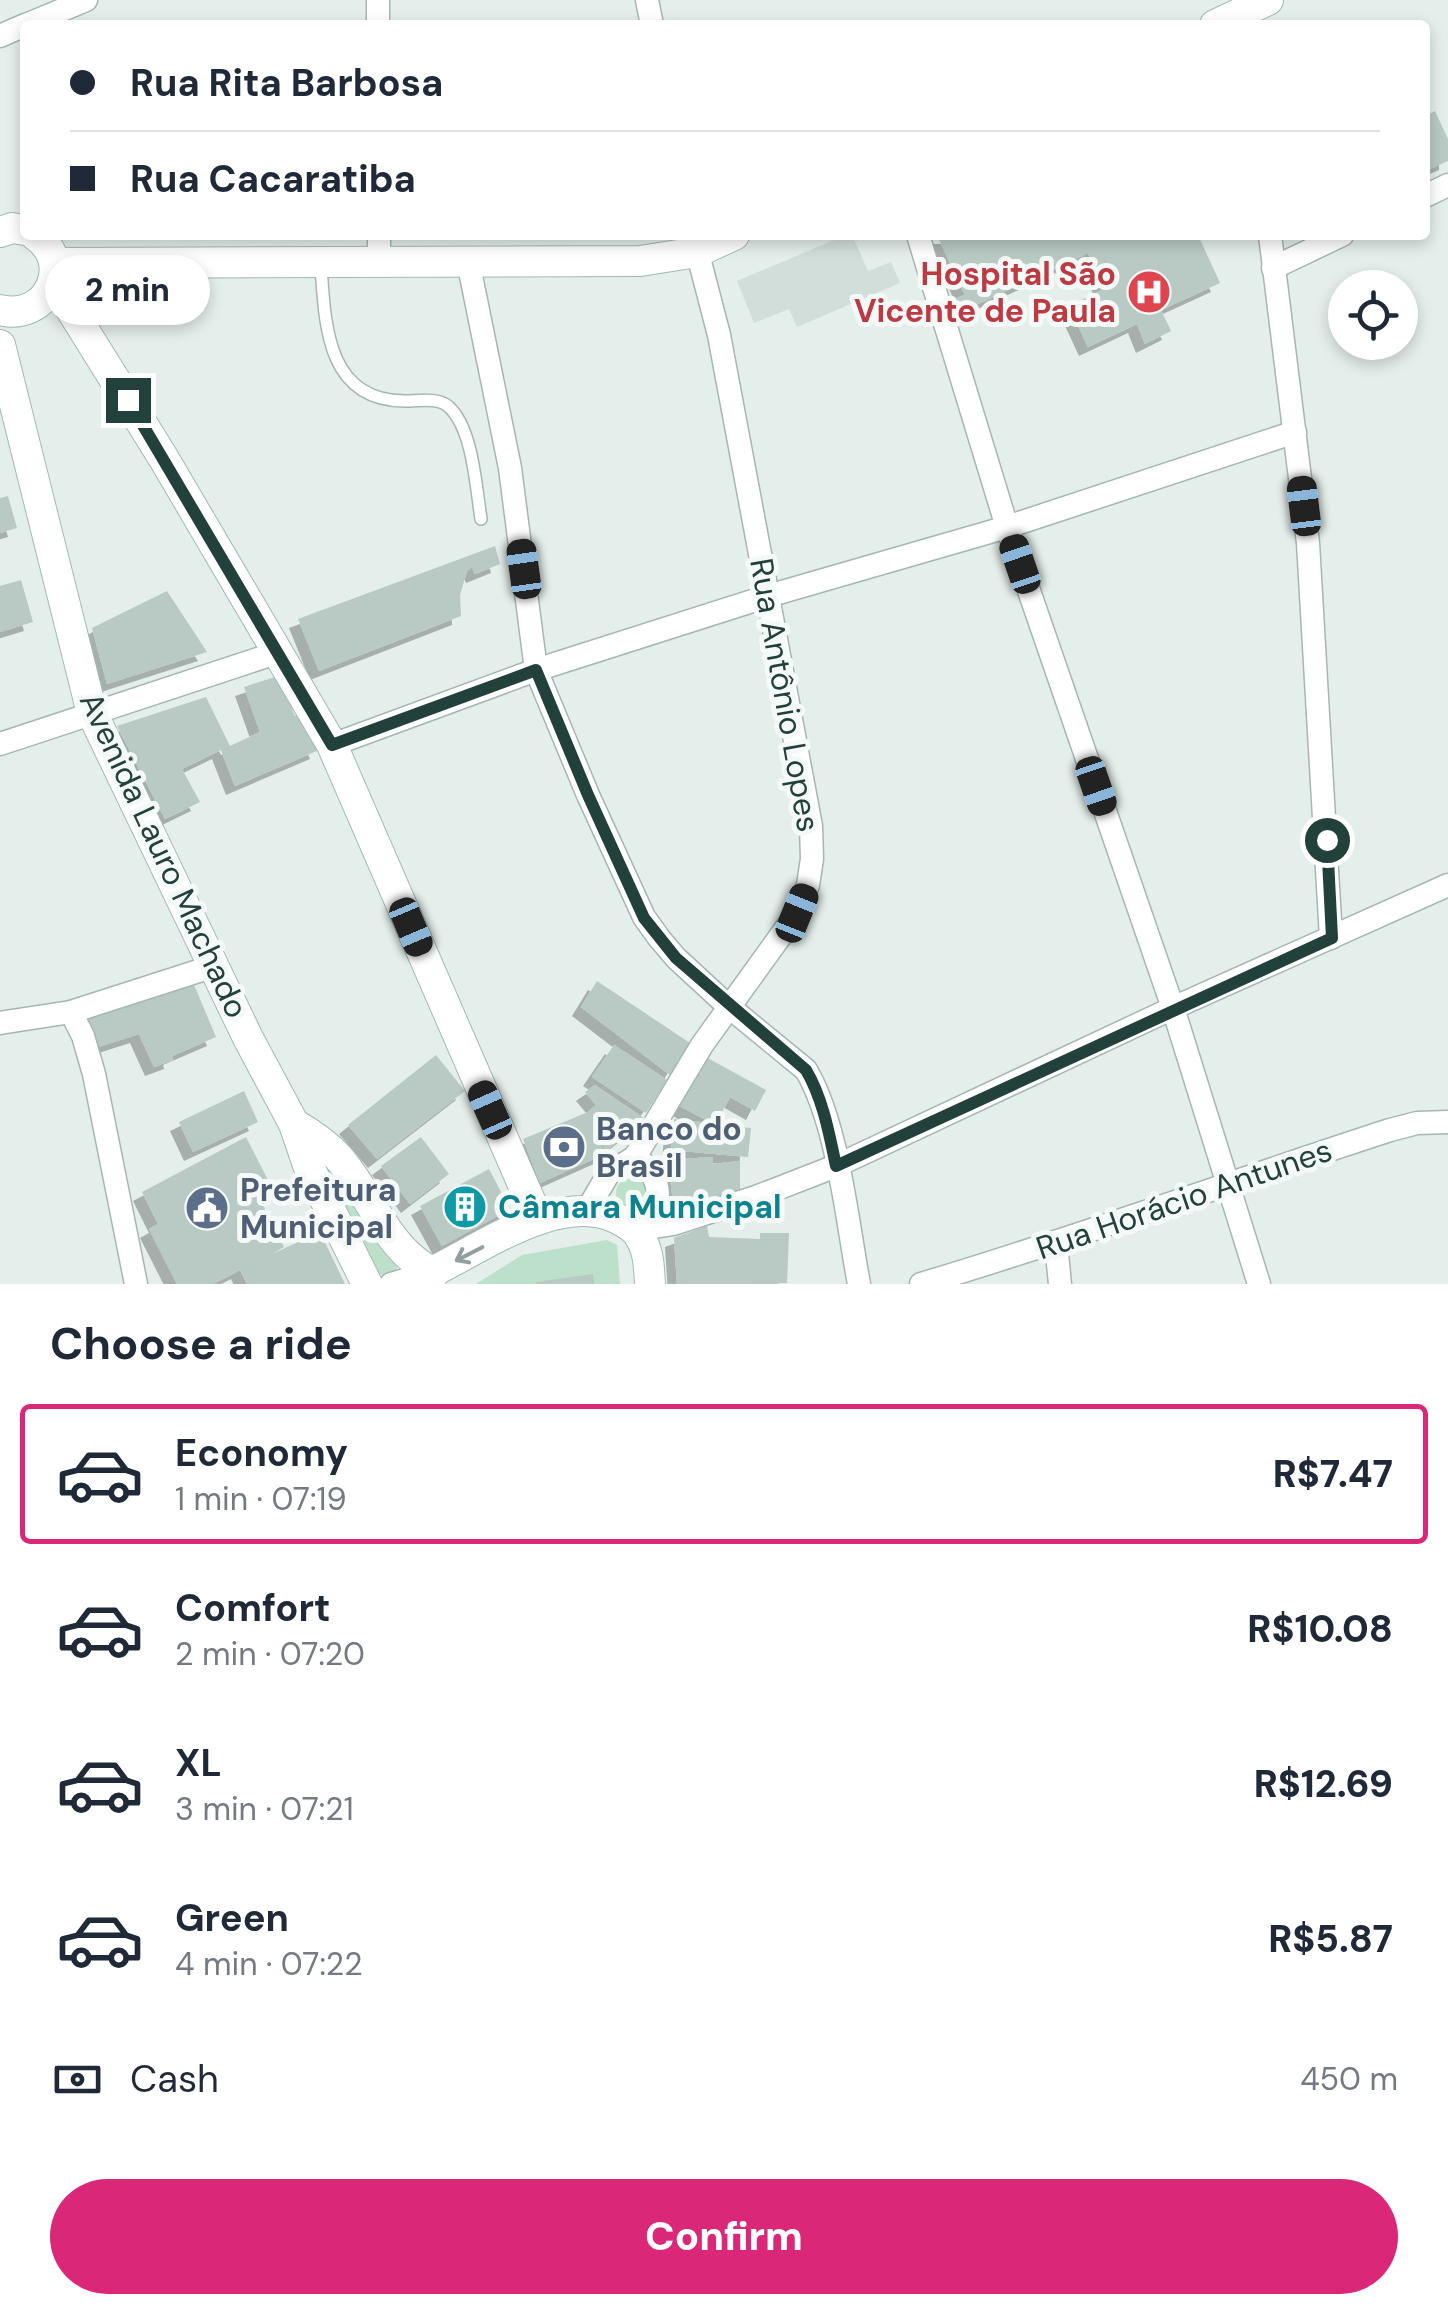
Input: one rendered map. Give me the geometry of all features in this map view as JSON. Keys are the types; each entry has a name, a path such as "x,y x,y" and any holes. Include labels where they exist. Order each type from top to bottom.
{"street":[{"path":"38,20 86,0"},
{"path":"1226,20 1251,9"},
{"path":"35,240 50,249 55,273 332,745 538,1219"},
{"path":"920,240 1007,527 1174,1008 1259,1284"},
{"path":"1270,240 1296,432 1315,637 1332,938"},
{"path":"1273,268 1332,240"},
{"path":"55,273 321,262 379,248 468,261 640,261 695,244"},
{"name":"Rua Antônio Lopes","path":"587,1210 610,1173 634,1157 728,1006 797,913 808,885 812,859 811,826 719,335 695,244"},
{"path":"468,261 510,468 536,670 644,918 676,958 806,1070 820,1099 859,1284"},
{"path":"0,310 20,313 35,307 47,296 55,273"},
{"name":"Avenida Lauro Machado","path":"0,345 92,713 294,1124 308,1165 367,1284"},
{"path":"332,745 536,670 768,596 1007,527 1296,432"},
{"path":"0,744 279,652"},
{"path":"633,1228 673,1224 756,1198 836,1166 1448,884"},
{"path":"0,1023 70,1012 214,966"},
{"path":"70,1012 83,1036 94,1074 136,1284"},
{"name":"Rua Horácio Antunes","path":"921,1284 1056,1244 1390,1130 1417,1123 1448,1122"},
{"name":"Avenida Lauro Machado","path":"294,1124 316,1136 339,1158 398,1246 431,1278"},
{"path":"633,1228 649,1219 658,1200 655,1178 647,1165 634,1157"},
{"path":"391,1284 431,1278 538,1219 587,1210 603,1212 633,1228 645,1248 650,1284"},
{"path":"1056,1244 1060,1284"}],"lane":[{"path":"321,262 330,335 342,373 378,398 432,401 450,408 458,418 471,455 482,518"}],"shaded area":[{"path":"834,240 854,240 868,271 891,262 900,283 797,327 789,309 754,323 737,281"}],"green space":[{"path":"319,1161 325,1163 396,1263 397,1270 383,1276 377,1272"},
{"path":"631,1178 641,1183 646,1193 641,1203 631,1208 621,1203 616,1193 621,1183"},
{"path":"607,1240 617,1245 620,1284 476,1284 522,1255"}],"building":[{"path":"1435,111 1448,139 1448,161 1430,169 1430,114"},
{"name":"Hospital São Vicente de Paula","path":"939,240 1200,240 1220,283 1161,310 1171,331 1145,344 1137,324 1088,347 1069,306 1104,289 1088,253 963,311 957,298 965,295"},
{"path":"8,496 17,528 0,533 0,498"},
{"path":"495,546 500,564 475,574 472,567 467,571 460,595 461,616 319,671 298,619"},
{"path":"21,580 33,622 0,632 0,586"},
{"path":"167,591 207,652 107,684 92,628"},
{"path":"281,675 297,707 292,710 295,716 302,712 319,750 235,786 221,750 182,769 200,802 165,819 117,726 206,697 230,746 260,732 244,687"},
{"path":"192,980 216,1037 154,1067 139,1034 95,1048 88,1027 89,1015"},
{"path":"597,981 690,1043 670,1075 581,1007"},
{"path":"614,1045 667,1080 646,1113 592,1077"},
{"path":"436,1055 465,1091 377,1159 348,1125"},
{"path":"704,1056 766,1090 755,1111 730,1097 715,1125 678,1105"},
{"name":"Banco do Brasil","path":"595,1085 645,1119 606,1151 591,1122 605,1154 540,1183 523,1139 588,1112 596,1105 585,1092"},
{"path":"244,1091 258,1122 193,1152 179,1122"},
{"path":"674,1119 751,1128 748,1157 671,1150"},
{"name":"Prefeitura Municipal","path":"246,1137 270,1184 256,1192 284,1247 272,1254 320,1232 345,1284 247,1284 240,1270 213,1284 177,1284 149,1229 158,1224 142,1192"},
{"path":"421,1137 449,1174 410,1204 381,1166"},
{"path":"713,1157 713,1164 740,1161 740,1195 713,1205 674,1211 668,1160"},
{"name":"Câmara Municipal","path":"489,1169 510,1209 442,1246 420,1206"},
{"path":"707,1226 709,1237 760,1239 760,1233 789,1233 787,1283 677,1284 674,1238"},
{"path":"593,1274 594,1284 536,1284 536,1282"}],"place":[{"name":"Hospital São Vicente de Paula","path":"1149,292"},
{"name":"Banco do Brasil","path":"564,1147"},
{"name":"Câmara Municipal","path":"465,1207"},
{"name":"Prefeitura Municipal","path":"207,1208"}],"route":[{"path":"128,400 332,745 536,670 644,918 676,958 806,1070 824,1111 836,1166 1332,938 1327,840"}]}
